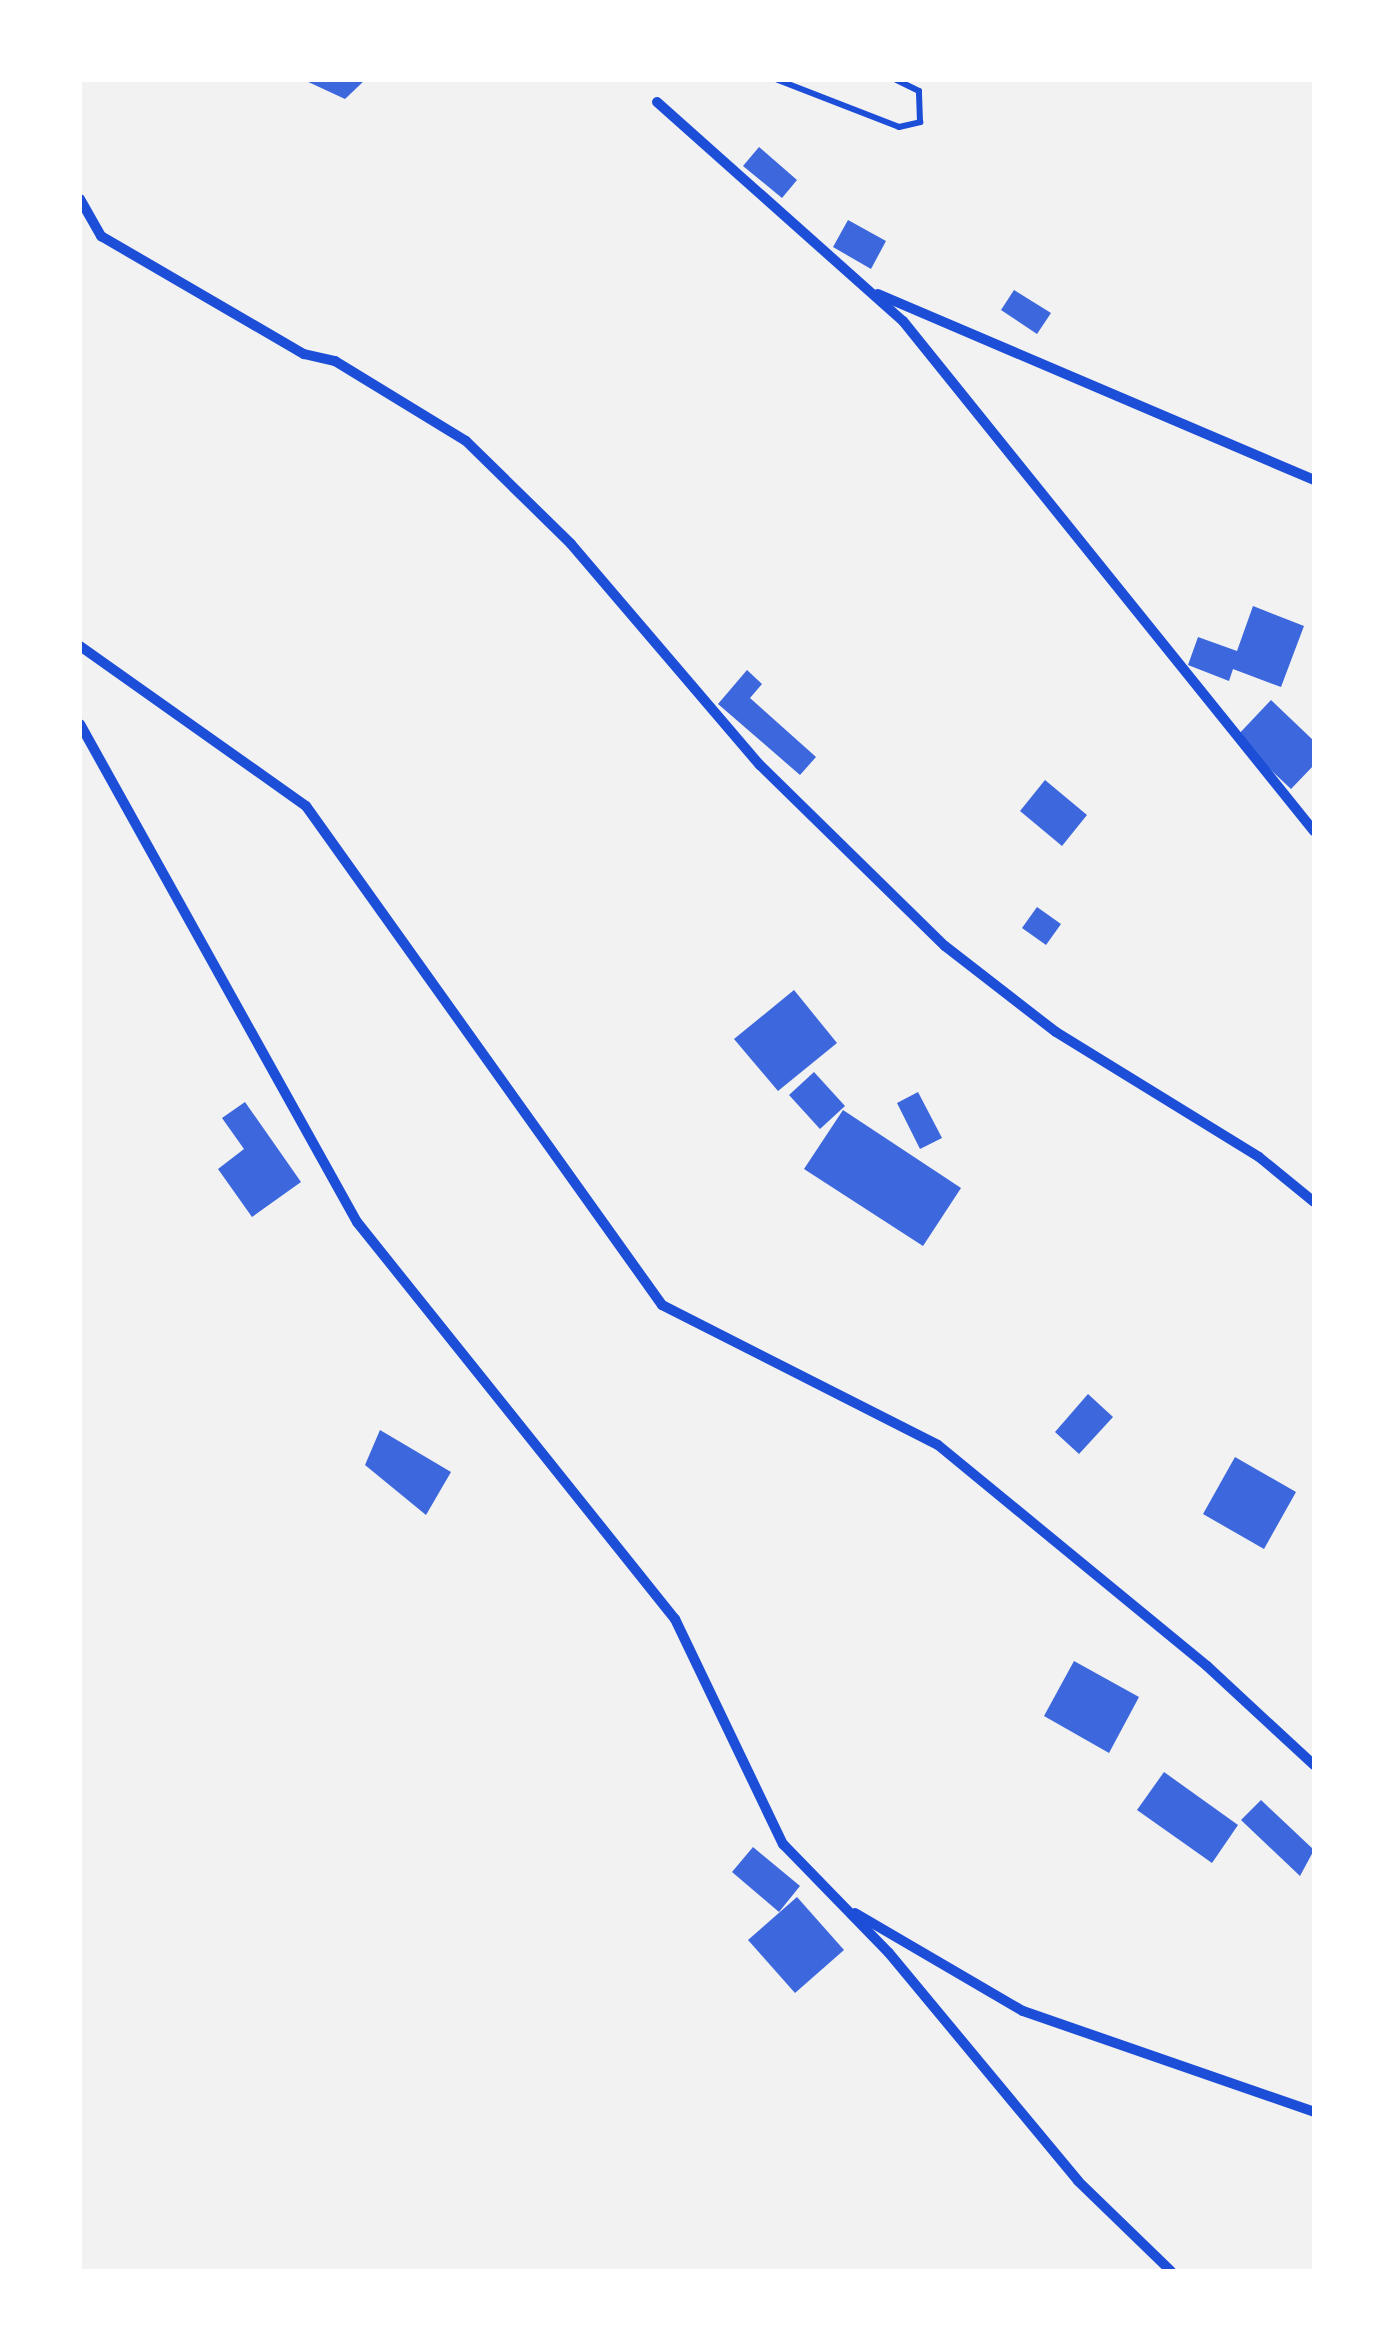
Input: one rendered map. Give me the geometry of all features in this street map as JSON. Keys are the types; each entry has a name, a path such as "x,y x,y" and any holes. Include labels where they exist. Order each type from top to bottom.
{"street":[{"path":"657,102 903,321 1314,830"},
{"path":"80,199 101,236 304,354 335,361 466,441 570,544 760,765 945,946 1056,1032 1258,1157 1314,1202"},
{"path":"868,290 1314,480"},
{"path":"80,646 306,806 662,1306 938,1444 1207,1666 1314,1765"},
{"path":"80,724 357,1222 675,1619 783,1844 842,1905 1078,2181 1171,2271"},
{"path":"842,1905 1024,2011 1314,2112"}],"path":[{"path":"778,80 899,128 920,122 919,91 896,80"}],"building":[{"path":"304,80 365,80 345,99"},
{"path":"759,147 797,180 782,198 743,166"},
{"path":"848,220 886,241 871,269 833,247"},
{"path":"1014,290 1051,313 1037,334 1001,310"},
{"path":"1253,606 1304,626 1281,687 1233,669 1229,681 1188,665 1198,637 1237,651"},
{"path":"747,670 762,684 750,698 816,757 800,775 718,704"},
{"path":"1271,700 1314,741 1314,765 1291,789 1236,737"},
{"path":"1045,780 1087,815 1062,846 1020,811"},
{"path":"1037,907 1061,924 1046,945 1022,928"},
{"path":"794,990 837,1043 778,1091 734,1039"},
{"path":"814,1072 845,1106 820,1129 789,1095"},
{"path":"918,1092 942,1138 920,1149 897,1103"},
{"path":"245,1102 301,1182 252,1217 218,1169 244,1149 222,1118"},
{"path":"843,1110 961,1188 923,1246 804,1169"},
{"path":"1088,1394 1113,1417 1079,1454 1055,1432"},
{"path":"380,1430 451,1472 426,1515 365,1465"},
{"path":"1235,1457 1296,1492 1264,1549 1203,1514"},
{"path":"1074,1661 1139,1697 1109,1753 1044,1716"},
{"path":"1164,1772 1238,1825 1212,1863 1137,1810"},
{"path":"1261,1800 1314,1850 1300,1876 1241,1820"},
{"path":"753,1847 800,1886 779,1912 732,1872"},
{"path":"797,1897 844,1950 795,1993 748,1940"}]}
